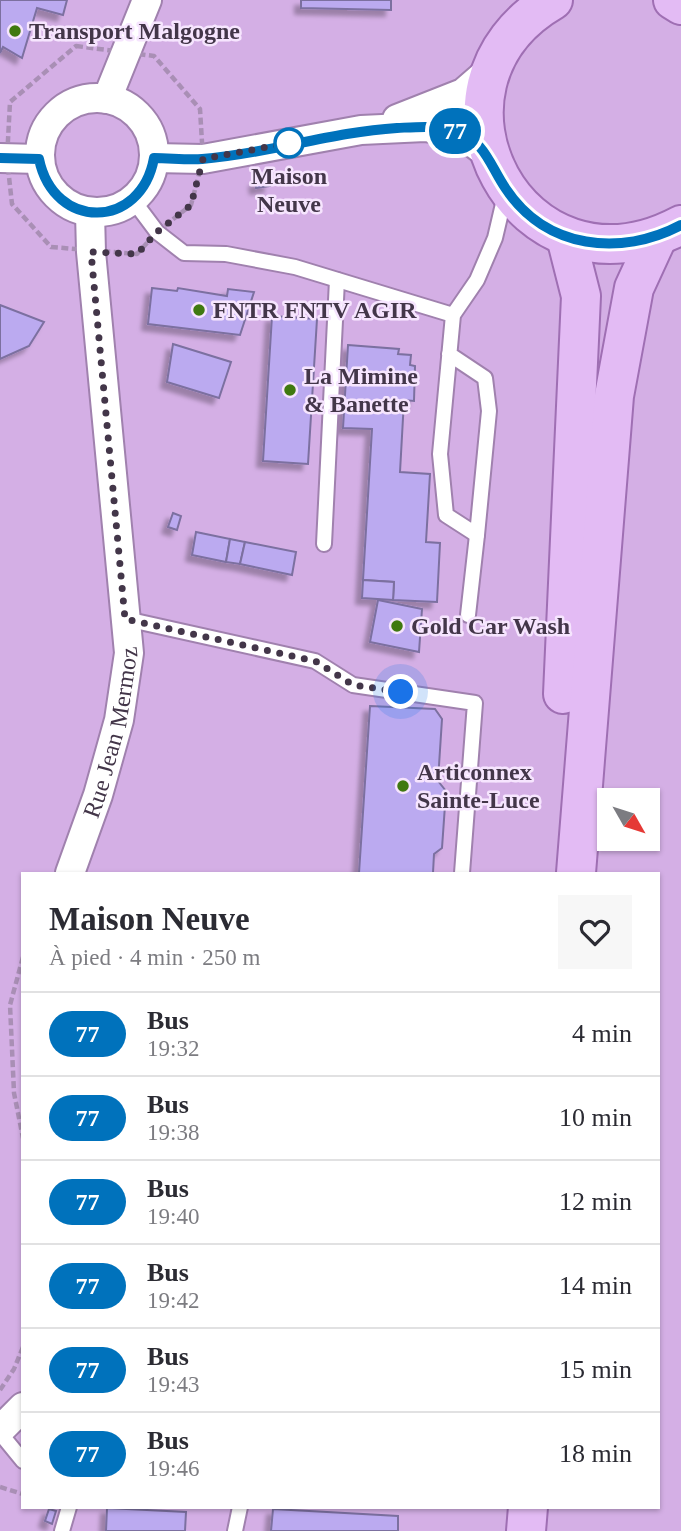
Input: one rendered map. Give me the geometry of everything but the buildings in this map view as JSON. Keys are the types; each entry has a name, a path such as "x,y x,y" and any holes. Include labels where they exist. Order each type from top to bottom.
{"main road":[{"path":"553,0 522,22 501,50 487,82 483,117 489,155 506,190 533,218 566,237 612,245 669,231"},
{"path":"673,0 681,5"},
{"path":"576,872 614,396 635,288 669,231"},
{"path":"554,872 581,296 566,237"},
{"path":"526,1531 528,1509"}],"street":[{"path":"107,99 147,0"},
{"path":"154,158 203,159 361,130 439,105 463,93 493,67"},
{"path":"90,98 107,99 136,113 150,134 154,158 144,188 133,200 120,208 90,213 60,200 49,189 39,159 41,141 47,125 58,112 73,103 90,98"},
{"path":"361,130 442,127 470,138 489,155"},
{"path":"3,159 39,159"},
{"name":"Rue Jean Mermoz","path":"70,872 98,795 119,720 129,653 91,252 90,213"},
{"path":"0,1432 21,1409"}],"lane":[{"path":"477,535 446,515 440,454 453,316 477,281 495,238 506,190"},
{"path":"133,200 157,232 184,253 226,254 295,267 453,316"},
{"path":"324,544 337,280"},
{"path":"449,354 485,378 489,411 468,615"},
{"path":"125,619 315,661 353,685 475,703 462,872"},
{"path":"0,1432 21,1458"},
{"path":"62,1531 68,1509"},
{"path":"235,1531 240,1509"}],"path":[{"path":"76,46 126,53 154,56 200,109 203,159 191,205 157,232 137,254 51,247 12,204 3,159 10,102 76,46"},
{"path":"21,964 10,1005 14,1093 21,1128"},
{"path":"0,1390 14,1369 21,1352"},
{"path":"0,1487 21,1493"}],"shaded area":[{"path":"0,0 681,0 681,1531 0,1531"}],"bus line":[{"name":"77","path":"0,158 39,159 49,189 60,200 74,209 90,213 105,212 120,208 133,200 144,188 151,174 154,158 203,159 361,130 442,127 458,131 470,138 489,155 506,190 533,218 566,237 603,245 621,245 657,238 681,225"}],"place":[{"name":"Transport Malgogne","path":"15,31"},
{"name":"Maison Neuve","path":"289,143"},
{"name":"FNTR FNTV AGIR","path":"199,310"},
{"name":"La Mimine & Banette","path":"290,390"},
{"name":"Gold Car Wash","path":"397,626"},
{"name":"Articonnex Sainte-Luce","path":"403,786"}],"route":[{"path":"289,143 203,159 191,205 157,232 137,254 91,252 125,619 315,661 353,685 401,692"}]}
